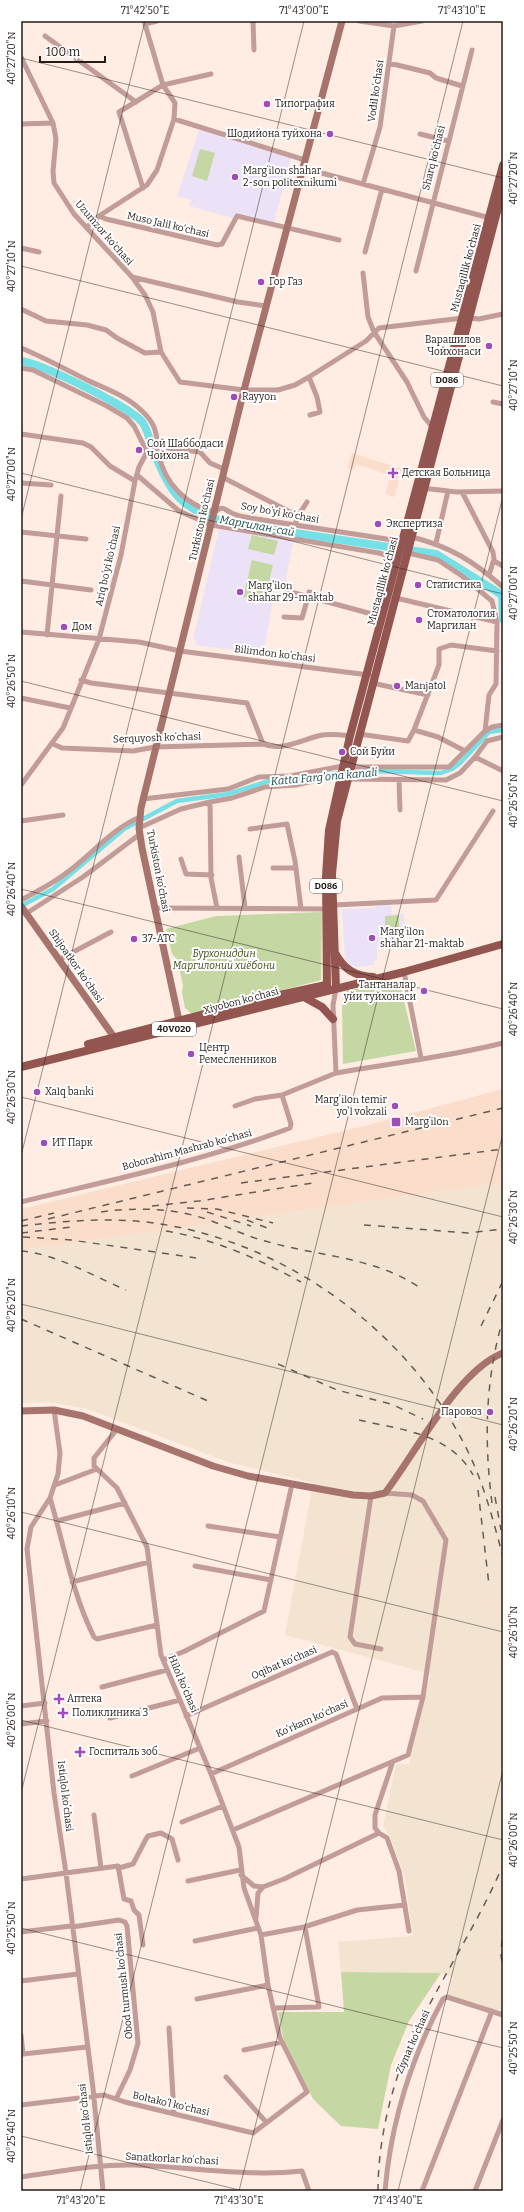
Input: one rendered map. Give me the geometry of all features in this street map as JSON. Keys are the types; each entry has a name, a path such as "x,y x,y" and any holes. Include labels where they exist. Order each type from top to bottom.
{"main road":[{"name":"Turkiston ko’chasi","path":"180,1024 139,831 141,808 244,390 342,21"},
{"name":"Mustaqillik koʻchasi","path":"327,988 326,912 329,830 347,767 354,735 396,598 405,555 466,318 503,165"},
{"name":"Mustaqillik koʻchasi","path":"422,488 433,428 503,189"},
{"name":"Mustaqillik koʻchasi","path":"372,678 383,617 398,564 405,555"},
{"name":"Mustaqillik koʻchasi","path":"336,986 334,952 335,916 332,874 335,833 341,788 347,779 347,767"},
{"name":"Shijoatkor koʻchasi","path":"21,906 114,1037"},
{"path":"326,912 335,916"},
{"name":"40V020","path":"327,988 404,972 503,944"},
{"path":"334,952 349,971 357,975 380,977"},
{"name":"Xiyobon koʻchasi","path":"21,1067 180,1024 327,988"},
{"name":"Xiyobon koʻchasi","path":"21,1062 114,1037 180,1024 302,996 327,988"},
{"path":"302,996 322,1008 333,1019"},
{"path":"21,1411 54,1410 84,1416 213,1466 248,1476 371,1496 385,1493 454,1395 474,1372 494,1356 503,1353"}],"street":[{"path":"87,227 99,216 143,188 157,170 174,119 175,103 163,85 144,22 157,21"},
{"path":"253,21 254,50"},
{"path":"359,21 394,26 422,21"},
{"name":"Vodil koʻchasi","path":"363,184 380,127 394,26"},
{"path":"45,36 136,102"},
{"name":"Sharq koʻchasi","path":"416,271 432,202 472,50"},
{"name":"Uzumzor ko'chasi","path":"21,57 53,123 56,139 53,171 54,183 74,214 132,277 146,295 153,312 161,352 180,382 244,390"},
{"path":"389,63 430,73 436,78 462,86"},
{"path":"143,188 119,112 163,85 212,74"},
{"path":"174,119 305,160"},
{"path":"21,124 53,123"},
{"path":"420,134 448,141"},
{"path":"303,168 490,218"},
{"path":"365,252 382,189"},
{"name":"Muso Jalil ko'chasi","path":"99,216 106,220 217,245 222,244 237,216 287,228"},
{"path":"287,228 339,240"},
{"path":"21,248 39,252"},
{"path":"363,273 368,317 374,332 407,382 424,416 433,428"},
{"path":"132,277 238,302 266,306"},
{"path":"21,309 46,321 87,325 106,330 117,338 145,353 161,352"},
{"path":"244,390 278,390 295,385 366,341 374,332 392,326 466,318 479,319 503,314"},
{"name":"Soy boʻyi koʻchasi","path":"21,348 133,403 143,412 157,430 158,447 164,469 177,491 198,508 215,512 220,508 225,508 234,514 295,526 393,540"},
{"name":"Soy boʻyi koʻchasi","path":"21,351 28,351"},
{"path":"21,368 33,370 120,413 134,426 148,452 158,447 200,452 210,463 223,473 298,516"},
{"path":"309,377 317,397 320,412 318,414 310,415"},
{"path":"493,402 503,404"},
{"path":"21,434 83,443 91,447 110,466 135,481"},
{"name":"Ariq boʻyi koʻchasi","path":"21,785 53,744 63,728 81,680 99,639 121,555 135,481 148,452"},
{"path":"137,475 179,510 211,525 378,553 389,556 390,562 398,564"},
{"path":"21,483 51,485"},
{"path":"422,488 462,492 503,491"},
{"path":"436,543 448,491"},
{"path":"462,492 493,552 494,561 489,575"},
{"path":"47,635 61,496"},
{"path":"295,526 298,516 307,502"},
{"path":"21,532 86,539"},
{"path":"409,541 436,543 477,564 503,587"},
{"path":"405,555 438,560 462,576 490,598 497,622 496,684 489,695 485,731"},
{"path":"494,561 503,566"},
{"path":"21,581 91,590"},
{"path":"287,591 322,598 383,617"},
{"path":"284,617 302,618 308,595"},
{"path":"322,598 330,598"},
{"path":"396,598 497,622"},
{"name":"Bilimdon koʻchasi","path":"21,632 139,642 180,651 372,678 428,695"},
{"name":"Serquyosh koʻchasi","path":"53,744 62,748 133,751 155,747 263,744 270,747 279,747 324,735 354,735 407,742 414,730 439,665 438,649 451,645 497,650"},
{"path":"81,680 247,703 263,744"},
{"path":"21,698 70,708"},
{"path":"143,799 228,789 267,776 290,776 326,768 449,767 485,731 492,727 503,725"},
{"path":"414,730 438,738 465,751"},
{"path":"347,779 446,780 460,774 487,741 503,737"},
{"path":"475,757 503,772"},
{"path":"27,913 83,877 139,831 181,809 232,798 265,787 291,786 330,777"},
{"path":"399,780 400,810"},
{"path":"210,802 212,875 217,908"},
{"path":"334,905 436,900 493,811"},
{"path":"21,821 62,815"},
{"path":"21,900 49,886 69,871 116,830 140,817"},
{"path":"250,830 286,823 296,868 301,909"},
{"path":"239,857 245,908"},
{"path":"181,859 186,874 212,875"},
{"path":"273,868 296,868"},
{"path":"155,908 301,909 326,912"},
{"path":"60,960 111,932"},
{"path":"404,972 421,1058"},
{"path":"336,986 333,1001 336,1073"},
{"path":"327,988 333,1001"},
{"path":"234,1106 255,1099 282,1095 336,1073 421,1058 448,1056 503,1043"},
{"name":"Boborahim Mashrab koʻchasi","path":"21,1202 217,1153 290,1128 291,1124 282,1095"},
{"name":"Istiqlol koʻchasi","path":"54,1410 60,1453 56,1485 50,1498 31,1527 27,1549 48,1720 54,1793 66,1873 103,2191"},
{"path":"56,1485 97,1469 94,1466 94,1458 117,1429"},
{"name":"Hilol koʻchasi","path":"97,1469 117,1488 147,1547 163,1660 211,1774 239,1847 241,1872 248,1901 261,1935 272,2008 282,2042 307,2089 306,2094"},
{"path":"163,1660 264,1611 292,1484"},
{"path":"233,1830 392,1764 408,1755 423,1697 446,1540 423,1501 412,1495 385,1493"},
{"path":"371,1496 350,1637 355,1644 381,1649"},
{"path":"50,1498 81,1612 94,1638 97,1639 157,1624"},
{"path":"57,1521 125,1503"},
{"path":"208,1526 280,1538"},
{"path":"21,1550 27,1549"},
{"path":"72,1582 149,1562"},
{"path":"195,1566 271,1580"},
{"name":"Oqibat koʻchasi","path":"186,1716 332,1652 336,1654 357,1709"},
{"path":"102,1687 167,1670"},
{"name":"Koʻrkam koʻchasi","path":"211,1774 382,1698 423,1697"},
{"path":"110,1718 180,1700"},
{"path":"21,1706 45,1703"},
{"path":"21,1724 48,1720"},
{"path":"132,1776 200,1748"},
{"path":"392,1764 375,1815 375,1828 379,1833 387,1838 399,1871 409,1931"},
{"path":"182,1822 224,1806"},
{"path":"94,1815 101,1868"},
{"path":"21,1878 114,1866 119,1868 133,1864 148,1836 161,1833 172,1839 178,1860"},
{"path":"188,1881 241,1872 254,1886 263,1887 284,1879 379,1833"},
{"path":"119,1868 124,1899 131,1901 134,1910 139,1915 143,1946"},
{"path":"256,1919 258,1893 263,1887"},
{"path":"261,1935 305,1927 357,1910 405,1905"},
{"name":"Obod turmush ko'chasi","path":"21,1932 119,1920 125,1922 127,1926 138,2043 130,2070 116,2099"},
{"path":"272,2008 319,2007 305,1927"},
{"path":"195,1941 258,1928"},
{"path":"21,1981 78,1974"},
{"path":"197,1999 268,1985"},
{"name":"Ziynat koʻchasi","path":"386,2191 389,2152 406,2081 443,1999 447,1997 503,2015"},
{"path":"422,2191 492,2012"},
{"path":"169,2028 174,2114"},
{"path":"21,2035 23,2054 87,2047"},
{"path":"244,2050 282,2042"},
{"path":"226,2077 266,2122"},
{"name":"Boltakoʻl koʻchasi","path":"21,2105 109,2095 116,2099 253,2133 306,2094"},
{"path":"475,2191 503,2120"},
{"name":"Sanatkorlar koʻchasi","path":"21,2177 100,2167 132,2165 276,2174 302,2171 309,2191"}],"shaded area":[{"name":"Margʻilon shahar 2-son politexnikumi","path":"199,130 291,158 274,223 236,213 232,218 189,206 191,200 177,196"},
{"name":"Детская Больница","path":"352,453 403,469 397,480 399,481 394,497 385,494 390,478 394,480 395,477 356,464 354,470 347,468"},
{"name":"Marg'ilon shahar 29-maktab","path":"219,529 293,541 285,585 281,584 279,590 275,590 263,654 195,645 197,640 193,639"},
{"name":"Marg'ilon shahar 21-maktab","path":"376,905 391,905 392,914 404,914 404,930 399,931 399,945 377,946 377,960 374,961 375,965 358,967 351,965 345,959 342,909 375,908"},
{"path":"503,1089 503,1183 21,1250 21,1209 372,1124"},
{"path":"503,1183 503,2017 446,1999 453,1978 441,1973 341,1972 338,1942 413,1936 405,1877 390,1837 383,1826 396,1764 409,1764 431,1674 285,1635 313,1483 228,1462 85,1408 46,1402 21,1403 21,1250"}],"green space":[{"path":"200,149 215,153 207,181 192,176"},
{"path":"252,535 278,541 274,555 248,549"},
{"path":"252,560 273,565 264,603 243,597"},
{"name":"Бурхониддин Маргилоний хиёбони","path":"322,912 321,980 192,1014 185,1008 182,992 183,985 177,959 172,954 166,929 216,916"},
{"path":"399,915 399,937 385,937 385,916"},
{"path":"400,984 416,1051 343,1064 342,1003 347,990"},
{"path":"341,1972 441,1973 409,2021 391,2065 378,2129 341,2126 313,2099 284,2041 278,2012 344,2012"}],"waterway":[{"name":"Маргилан-сай","path":"21,361 47,369 85,387 136,416 145,427 154,453 168,483 182,501 201,513 228,523 436,554 502,595 503,619"},
{"name":"Katta Farg'ona kanali","path":"21,906 53,889 124,829 177,801 228,794 269,781 298,780 327,774 371,771 441,773 452,769 460,763 489,732 503,730"}],"railway":[{"path":"48,1219 503,1108"},
{"path":"241,1183 503,1149"},
{"path":"152,1206 199,1201 313,1183"},
{"path":"187,1208 217,1209 273,1223"},
{"path":"101,1212 142,1209 169,1211 196,1216 265,1241 347,1259 386,1270 423,1290"},
{"path":"207,1212 251,1226"},
{"path":"21,1221 54,1213"},
{"path":"21,1226 71,1221 121,1220 154,1223 205,1234 254,1251 301,1275 345,1304 385,1339 421,1378 451,1421 475,1467 503,1557"},
{"path":"247,1220 267,1228"},
{"path":"364,1225 468,1233 503,1229"},
{"path":"21,1233 71,1227"},
{"path":"166,1231 201,1239 236,1251 269,1265 301,1282"},
{"path":"23,1237 71,1240 196,1258"},
{"path":"21,1251 48,1256 75,1266 126,1290"},
{"path":"481,1326 503,1281"},
{"path":"21,1319 208,1401"},
{"path":"492,1503 489,1480 487,1434 488,1411 493,1365 503,1319"},
{"path":"278,1364 337,1390 391,1404 423,1419"},
{"path":"359,1420 407,1431 438,1442 451,1450 463,1461 473,1475"},
{"path":"478,1490 489,1585"},
{"path":"495,1497 501,1530"},
{"path":"378,2191 380,2154 386,2117 402,2063 420,2023 481,1911 503,1865"},
{"path":"503,1926 501,1954 503,1972"}],"place":[{"name":"Типография","path":"267,104"},
{"name":"Шодийона туйхона","path":"330,134"},
{"name":"Margʻilon shahar 2-son politexnikumi","path":"235,177"},
{"name":"Гор Газ","path":"261,282"},
{"name":"Варашилов Чойхонаси","path":"489,346"},
{"name":"Rayyon","path":"234,397"},
{"name":"Сой Шаббодаси Чойхона","path":"139,450"},
{"name":"Детская Больница","path":"393,473"},
{"name":"Экспертиза","path":"378,524"},
{"name":"Статистика","path":"418,585"},
{"name":"Marg'ilon shahar 29-maktab","path":"240,592"},
{"name":"Стоматология Маргилан","path":"419,620"},
{"name":"Дом","path":"64,627"},
{"name":"Manjatol","path":"397,686"},
{"name":"Сой Буйи","path":"342,752"},
{"name":"Marg'ilon shahar 21-maktab","path":"372,938"},
{"name":"37-АТС","path":"134,939"},
{"name":"Тантаналар уйи туйхонаси","path":"424,991"},
{"name":"Центр Ремесленников","path":"191,1054"},
{"name":"Xalq banki","path":"37,1092"},
{"name":"Marg'ilon temir yo'l vokzali","path":"395,1106"},
{"name":"Margʻilon","path":"396,1122"},
{"name":"ИТ Парк","path":"44,1143"},
{"name":"Паровоз","path":"490,1412"},
{"name":"Аптека","path":"59,1699"},
{"name":"Поликлиника 3","path":"63,1713"},
{"name":"Госпиталь зоб","path":"80,1752"}]}
